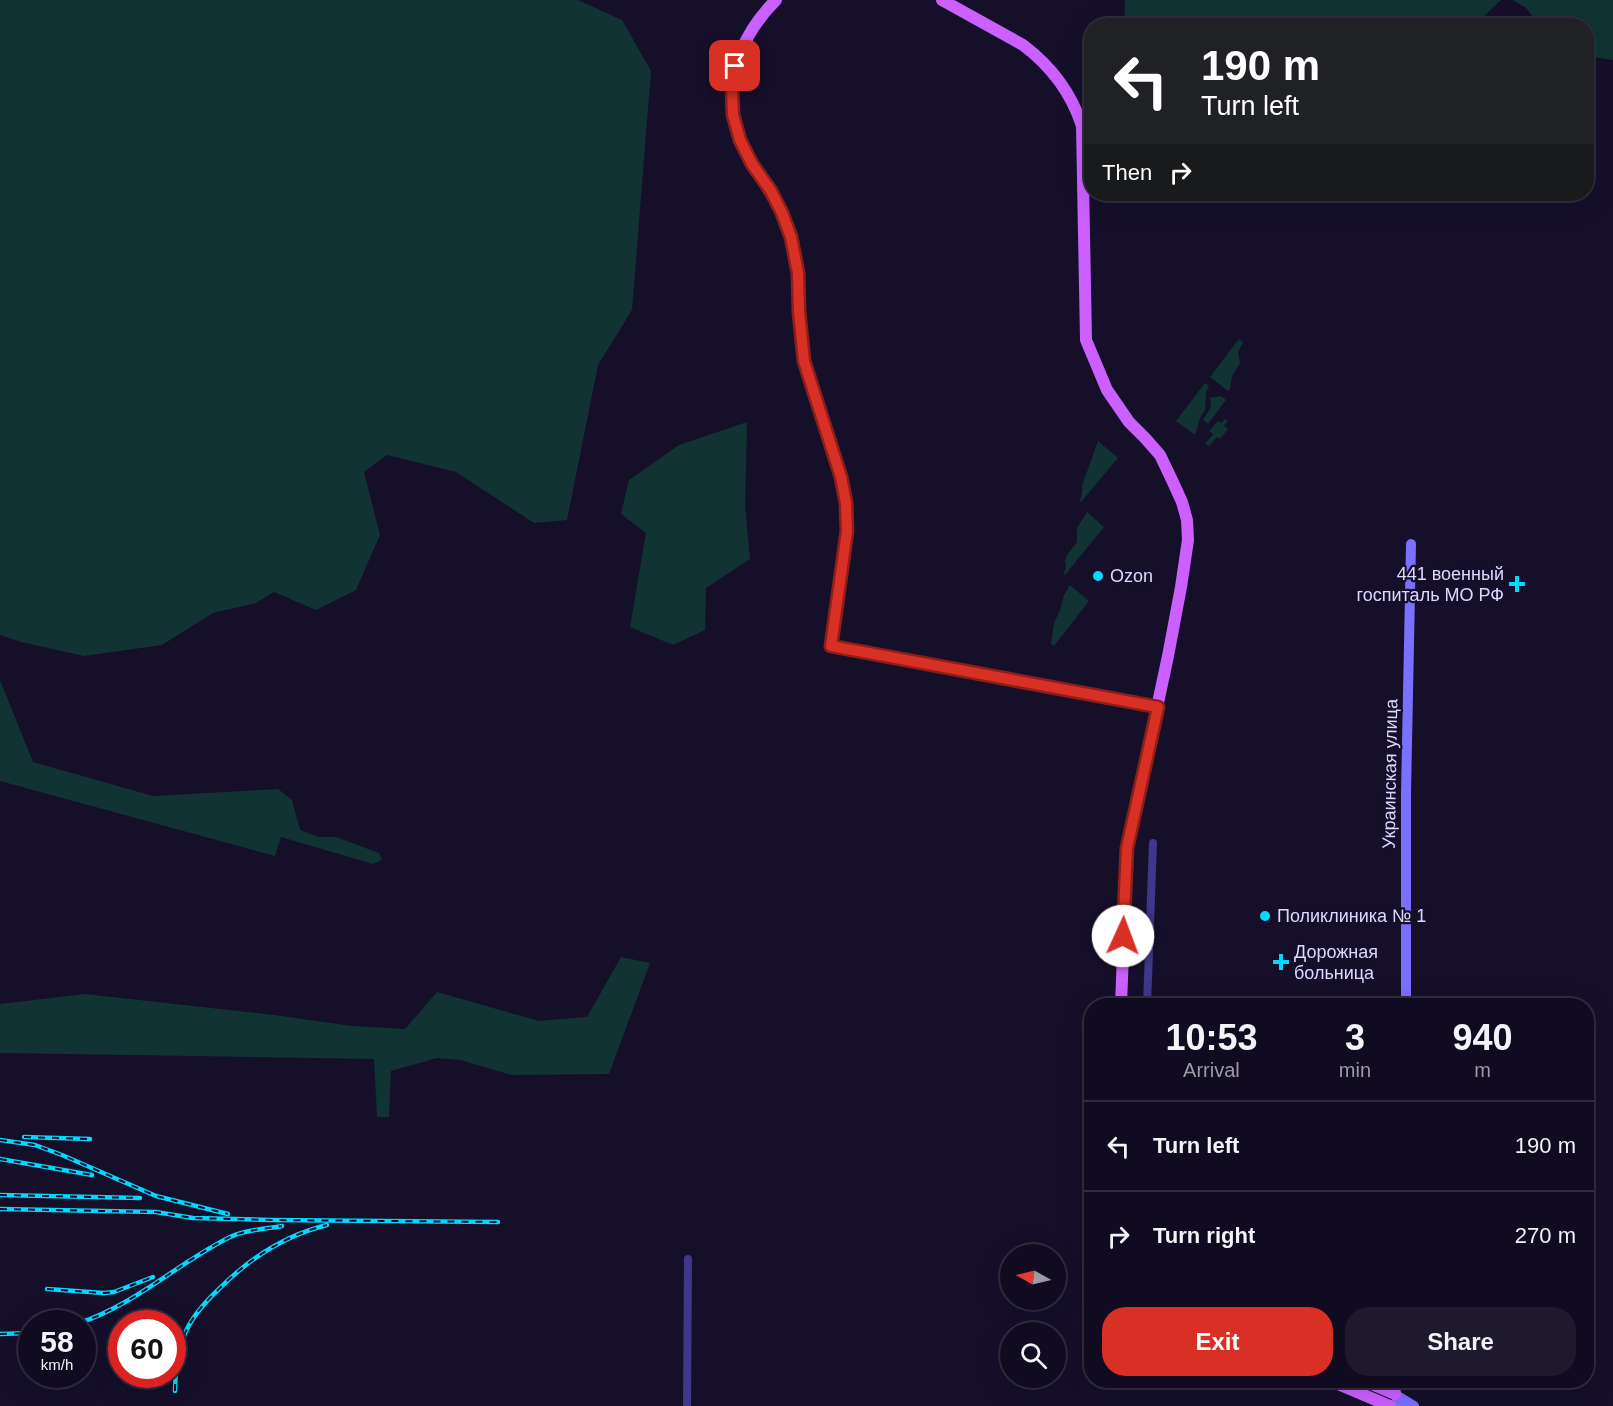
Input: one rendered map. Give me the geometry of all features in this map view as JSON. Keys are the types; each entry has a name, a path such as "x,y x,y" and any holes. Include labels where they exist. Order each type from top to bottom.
{"main road":[{"path":"776,0 763,13 747,38 735,66 732,90 733,115 740,140 752,164 771,191 791,237 798,273 804,361 841,477 846,503 847,531 831,646 1158,707"},
{"path":"942,0 1033,52 1065,89 1077,112 1082,126 1086,340 1107,390 1129,422 1160,455 1182,502 1187,520 1188,540 1181,587 1127,848 1121,998"},
{"path":"1347,1388 1390,1406"},
{"path":"1381,1388 1395,1394"}],"street":[{"name":"Украинская улица","path":"1406,998 1405,879 1411,544"},
{"path":"1147,998 1153,843"},
{"path":"687,1406 688,1259"},
{"path":"1396,1388 1396,1400 1402,1406"},
{"path":"1395,1394 1414,1406"}],"green space":[{"path":"0,0 578,0 622,20 651,71 632,310 598,365 567,520 534,523 456,472 387,455 364,472 380,535 356,590 316,610 274,592 256,603 213,613 162,645 84,656 0,635"},
{"path":"1125,0 1501,0 1482,18 1124,18"},
{"path":"1513,0 1613,0 1613,60 1594,57 1594,18 1534,18 1526,8"},
{"path":"1239,339 1243,342 1238,352 1240,363 1232,376 1228,391 1210,377"},
{"path":"1205,383 1209,386 1206,393 1205,410 1195,435 1176,421"},
{"path":"1221,396 1226,400 1208,424 1203,420 1211,407 1210,398"},
{"path":"1225,419 1228,421 1224,426 1228,429 1220,439 1217,437 1209,446 1205,444 1213,434 1209,431 1218,421 1221,423"},
{"path":"747,422 745,506 750,559 706,588 705,630 673,645 630,627 646,533 621,514 629,480 679,445"},
{"path":"1098,441 1118,458 1081,502 1083,483"},
{"path":"1087,512 1104,527 1065,575 1067,555 1077,542 1077,528"},
{"path":"1070,585 1089,601 1054,646 1051,644 1054,623"},
{"path":"0,680 33,762 153,796 278,789 292,800 300,830 318,837 336,837 379,853 382,860 373,864 281,837 275,856 0,781"},
{"path":"621,957 650,963 609,1074 512,1075 460,1060 437,1058 391,1071 389,1117 377,1117 374,1059 0,1053 0,1004 85,994 352,1026 405,1029 437,992 539,1021 587,1017"}],"railway":[{"path":"24,1137 90,1139"},
{"path":"0,1140 35,1145 156,1196 228,1214"},
{"path":"0,1159 92,1175"},
{"path":"0,1195 140,1198"},
{"path":"0,1209 156,1212 193,1218 498,1222"},
{"path":"175,1391 177,1364 184,1336 204,1304 232,1277 269,1249 297,1235 327,1225"},
{"path":"96,1316 137,1295 209,1248 234,1235 282,1226"},
{"path":"47,1289 114,1292 153,1277"},
{"path":"0,1334 18,1333"}],"place":[{"name":"Ozon","path":"1098,576"},
{"name":"441 военный госпиталь МО РФ","path":"1517,584"},
{"name":"Поликлиника № 1","path":"1265,916"},
{"name":"Дорожная больница","path":"1281,962"}],"route":[{"path":"735,66 732,90 733,115 740,140 752,164 771,191 791,237 798,273 804,361 841,477 846,503 847,531 831,646 1158,707 1127,848 1123,936"}]}
